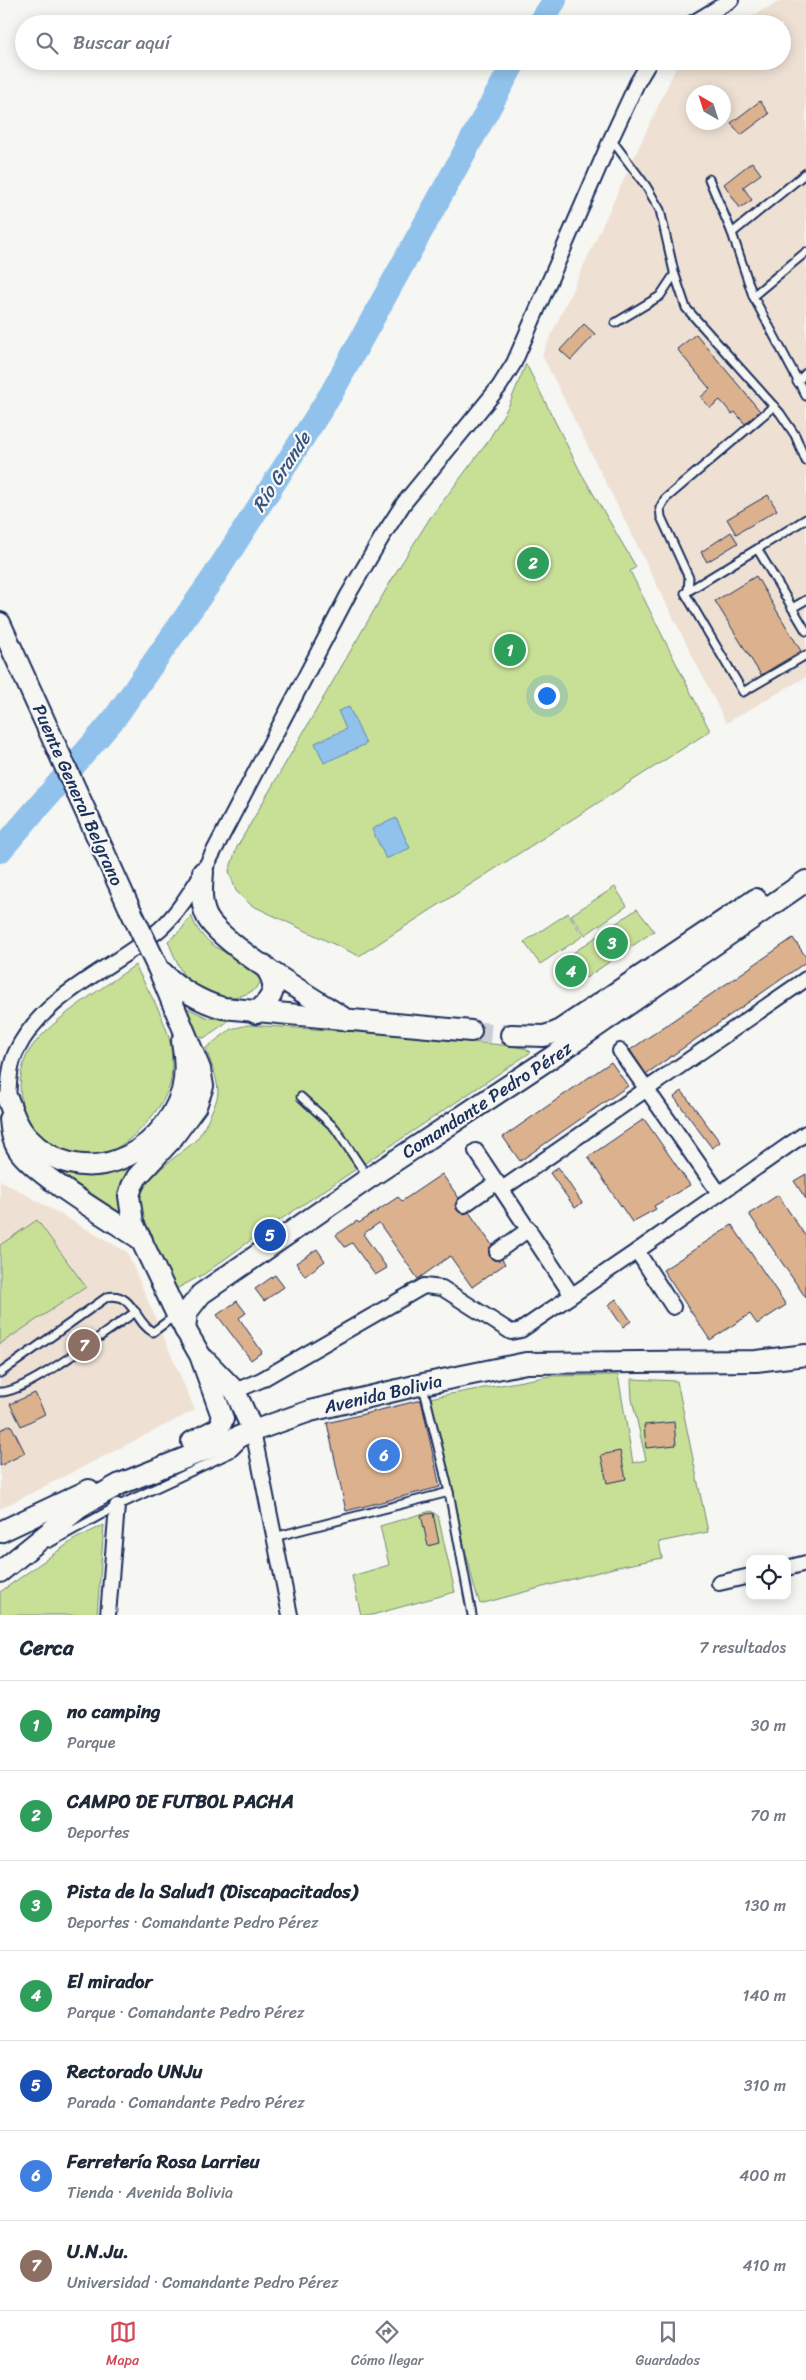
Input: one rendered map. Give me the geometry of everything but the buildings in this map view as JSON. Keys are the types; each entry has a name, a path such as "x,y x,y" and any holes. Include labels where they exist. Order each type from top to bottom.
{"main road":[{"name":"Puente General Belgrano","path":"0,622 158,968 179,1022"},
{"path":"511,1035 544,1036 558,1032 806,867"},
{"path":"203,872 202,895 204,909 210,921 227,938 264,965 349,1022"},
{"name":"Comandante Pedro Pérez","path":"181,1322 201,1294 369,1178 568,1047 806,882"},
{"path":"256,1013 266,1004 273,991 272,977 264,965"},
{"path":"158,968 178,987 203,1002 223,1008 349,1022 471,1031"},
{"path":"8,1100 17,1122 27,1137 49,1154 76,1164 92,1166 125,1159 143,1147 173,1112 182,1089 185,1056 179,1022"},
{"path":"0,1532 219,1428 223,1419 200,1355 181,1322 133,1223 130,1209 129,1196 137,1177 170,1140 196,1106 203,1086 200,1069 179,1022"},
{"path":"8,1100 12,1134 16,1147 24,1157 44,1174 143,1241"},
{"path":"200,1355 235,1391 253,1431"},
{"name":"Avenida Bolivia","path":"0,1572 84,1504 120,1484 253,1431 310,1411 423,1384 526,1363 756,1361 806,1355"},
{"path":"0,1555 47,1523 84,1504"}],"street":[{"path":"706,15 732,0"},
{"path":"8,1100 9,1075 16,1052 28,1032 42,1015 71,991 159,930 177,913 203,872 348,596 382,537 404,503 499,387 514,363 611,139 645,70"},
{"path":"464,1205 499,1185 648,1090 806,979"},
{"path":"620,1051 719,1193"},
{"path":"235,1391 261,1380 424,1286 442,1288 511,1332 521,1330 806,1133"},
{"path":"476,1151 571,1294"},
{"path":"497,1252 529,1230"},
{"path":"637,1251 673,1307"},
{"path":"253,1431 290,1615"},
{"path":"108,1615 117,1506"},
{"path":"791,1567 806,1564"},
{"path":"719,1583 746,1577"}],"lane":[{"path":"611,139 646,186 660,210 674,275 686,308 774,406 795,435 806,461"},
{"path":"732,233 806,173"},
{"path":"709,179 732,233 754,296 797,382 806,396"},
{"path":"754,296 806,252"},
{"path":"615,322 660,296 674,275"},
{"path":"797,382 806,373"},
{"path":"688,592 689,578 661,517 660,508 664,498 774,406"},
{"path":"806,519 758,550 684,593 743,692 806,655"},
{"path":"758,550 806,631"},
{"path":"792,608 806,600"},
{"path":"301,1097 335,1128 369,1178"},
{"path":"0,1373 108,1297 121,1298 136,1312 145,1326 153,1332 181,1322"},
{"path":"0,1392 11,1391 34,1379 136,1312"},
{"path":"423,1384 449,1492 472,1615"},
{"path":"0,1572 117,1506 234,1452 253,1431"},
{"path":"274,1536 449,1492"}],"shaded area":[{"path":"782,0 806,0 806,677 726,723 542,355 675,70 791,70 791,15 754,15"},
{"path":"0,1180 127,1252 195,1410 0,1509"}],"green space":[{"path":"526,364 580,471 636,567 630,571 710,731 359,956 251,905 236,891 229,871 237,847 398,569 430,518 487,443 509,405"},
{"path":"615,887 627,906 585,935 571,915"},
{"path":"637,909 654,931 586,978 570,955"},
{"path":"568,913 583,936 540,964 524,942"},
{"path":"191,915 204,938 243,964 261,981 256,988 248,993 227,997 205,993 189,983 168,941 182,929"},
{"path":"135,965 166,1027 169,1037 172,1064 170,1086 155,1112 136,1134 112,1151 88,1159 80,1158 52,1146 40,1137 31,1126 21,1100 22,1071 26,1057 33,1045 45,1032 75,1007"},
{"path":"183,1006 208,1018 226,1019 227,1022 204,1038 198,1037 192,1030"},
{"path":"248,1025 377,1033 502,1045 524,1048 531,1052 265,1230 204,1274 176,1289 143,1220 139,1203 146,1185 153,1176 197,1139 213,1108 218,1091 215,1074 206,1048 231,1029"},
{"path":"143,1162 126,1190 122,1204 124,1222 54,1170 90,1177 119,1172"},
{"path":"37,1220 86,1287 0,1344 0,1245"},
{"path":"618,1375 633,1463 646,1460 632,1399 631,1379 677,1381 708,1532 659,1542 662,1558 617,1567 480,1604 429,1398 550,1376"},
{"path":"431,1511 438,1516 455,1592 372,1615 361,1615 352,1576 389,1565 380,1526"},
{"path":"104,1525 97,1615 0,1615 0,1592 75,1539"}],"water":[{"path":"349,707 366,744 324,763 315,743 346,729 338,711"},
{"path":"396,818 410,848 386,859 372,829"}],"waterway":[{"name":"Río Grande","path":"545,15 555,0"},
{"name":"Río Grande","path":"0,851 114,719 213,578 331,394 510,70"}],"tunnel":[{"path":"471,1031 511,1035"}],"place":[{"name":"CAMPO DE FUTBOL PACHA","path":"533,563"},
{"name":"no camping","path":"510,650"},
{"name":"Pista de la Salud1 (Discapacitados)","path":"612,943"},
{"name":"El mirador","path":"571,971"},
{"name":"Rectorado UNJu","path":"270,1235"},
{"name":"U.N.Ju.","path":"84,1345"},
{"name":"Ferretería Rosa Larrieu","path":"384,1455"}]}
